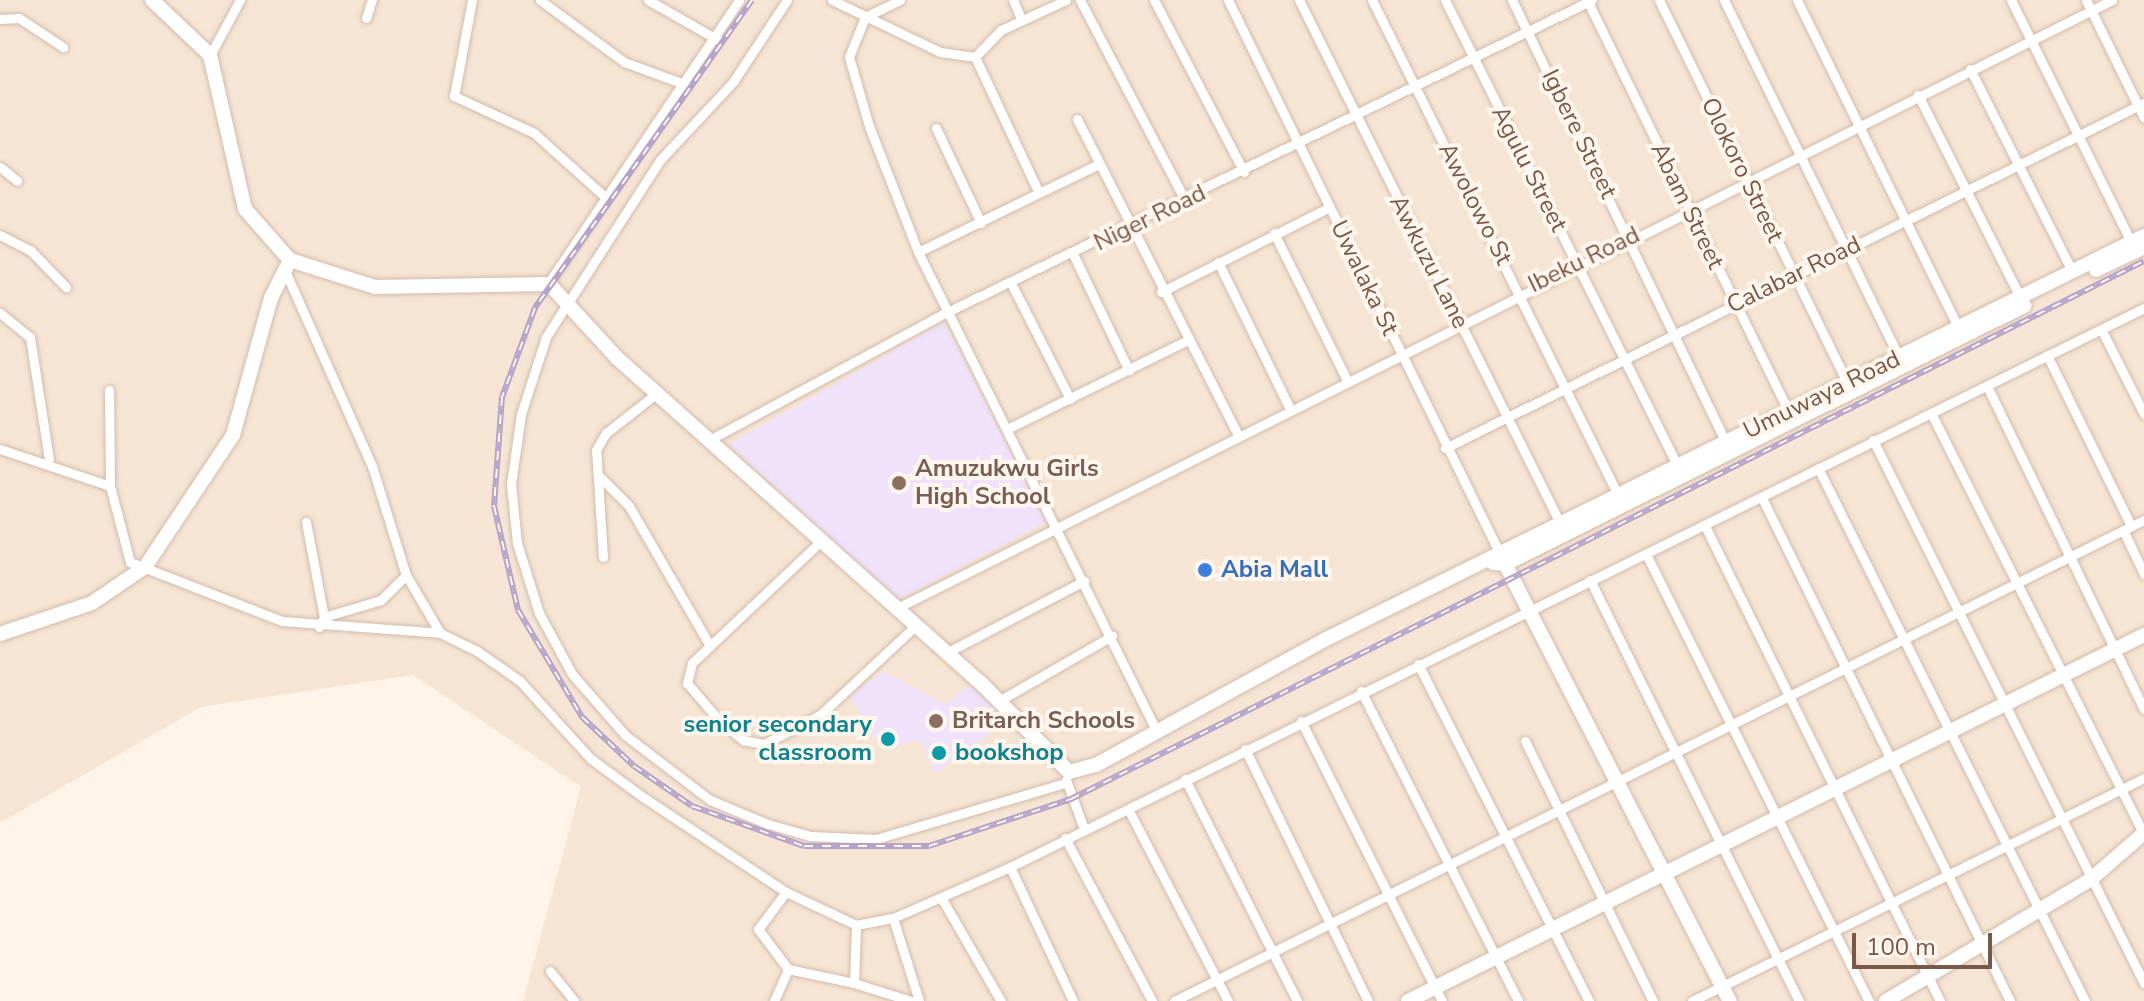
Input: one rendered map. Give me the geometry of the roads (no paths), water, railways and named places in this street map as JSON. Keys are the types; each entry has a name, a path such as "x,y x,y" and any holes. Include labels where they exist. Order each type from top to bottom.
{"street":[{"path":"152,0 210,55 245,209 288,267 372,466 406,575 440,633"},
{"path":"210,55 240,0"},
{"path":"366,18 372,0"},
{"path":"472,0 454,96 534,133 605,197"},
{"path":"540,0 624,62 687,85"},
{"path":"648,0 718,40"},
{"path":"545,288 605,197 718,40 739,0"},
{"path":"787,0 733,82 660,160 564,304 521,414 511,484 517,543 539,613 572,674 625,735 710,800 810,836 876,839 1067,778 1096,765 1155,728 1499,560 1530,607 1616,778 1668,871 1730,1001"},
{"path":"832,0 948,55 975,57 1021,19 1066,0"},
{"path":"900,0 865,17 849,57 853,80 918,252 1057,523 1155,728"},
{"path":"1013,0 1021,19"},
{"path":"1080,0 1185,200"},
{"path":"1154,0 1244,172"},
{"name":"Uwalaka St","path":"1228,0 1499,560"},
{"name":"Awkuzu Lane","path":"1299,0 1355,118 1560,523"},
{"name":"Awolowo St","path":"1372,0 1520,292 1618,495"},
{"name":"Agulu Street","path":"1445,0 1678,467"},
{"name":"Igbere Street","path":"1512,0 1630,237 1726,442"},
{"name":"Olokoro Street","path":"1659,0 1847,382"},
{"path":"1724,0 1802,153 1899,357"},
{"path":"1797,0 1857,127 1961,332"},
{"path":"2011,0 2078,135 2139,244"},
{"path":"2086,0 2141,105 2144,118"},
{"name":"Ibeku Road","path":"895,609 1057,523 2112,0"},
{"name":"Niger Road","path":"711,439 947,312 1074,256 1589,1"},
{"name":"Abam Street","path":"1589,1 1791,416"},
{"path":"0,19 19,18 63,47"},
{"path":"975,57 1039,193"},
{"path":"1970,69 2072,271"},
{"path":"1918,95 2020,297"},
{"name":"Calabar Road","path":"1445,448 2141,105"},
{"path":"1077,119 1161,292 1237,433"},
{"path":"936,128 981,223"},
{"path":"918,252 1097,165"},
{"path":"0,167 17,181"},
{"path":"1161,292 1330,207"},
{"path":"1274,233 1347,380"},
{"path":"0,235 30,250 66,287"},
{"name":"Umuwaya Road","path":"1499,560 1560,523 1726,442 1791,416 1847,382 1961,332 2072,271 2139,244"},
{"name":"Umuwaya Road","path":"1499,560 2139,244"},
{"path":"1074,256 1129,371"},
{"path":"1218,262 1289,407"},
{"path":"288,267 375,287 519,281 545,288"},
{"path":"0,634 92,603 145,567 233,435 271,298 288,267"},
{"path":"545,288 549,284 564,304 657,393 997,702 1067,778 1084,829"},
{"path":"1012,285 1070,399"},
{"path":"109,390 110,486 126,558 282,621 319,627 440,633 520,681 591,759 786,892 856,925 893,918 1010,867 1530,607 1705,526 2144,308"},
{"path":"0,313 30,337 49,460"},
{"path":"2101,329 2144,414"},
{"path":"1009,428 1186,341"},
{"path":"2047,355 2127,528 2144,574"},
{"path":"1987,386 2144,709"},
{"path":"603,557 599,441 657,393"},
{"path":"1886,1001 2090,880 2144,834 2061,677 1931,413"},
{"path":"1873,440 1958,609 2056,820 2144,983"},
{"path":"0,449 49,460 110,486"},
{"path":"1818,468 2085,1001"},
{"path":"600,477 629,506 709,644"},
{"path":"1762,498 2010,1001"},
{"path":"1174,1001 1505,833 2144,520"},
{"path":"306,522 324,617 319,627"},
{"path":"1705,526 1940,1001"},
{"path":"821,541 692,663 691,690 743,740 764,744 820,715 915,626"},
{"path":"1646,554 1869,1001"},
{"path":"324,617 362,610 406,575"},
{"path":"1590,580 1799,1001"},
{"path":"946,653 1084,581"},
{"path":"1408,1001 1439,994 1496,957 1607,900 2144,635"},
{"path":"997,702 1112,636"},
{"path":"1418,664 1555,928 1589,1001"},
{"path":"1361,691 1518,1001"},
{"path":"1301,721 1386,895 1439,994"},
{"path":"1525,741 1607,900 1653,1001"},
{"path":"1245,749 1368,1001"},
{"path":"1692,1001 2144,778"},
{"path":"1185,779 1270,953 1297,1001"},
{"path":"1128,809 1228,1001"},
{"path":"1065,838 1152,1001"},
{"path":"1010,867 1073,1001"},
{"path":"786,892 758,929 788,969 854,983 911,1001"},
{"path":"942,899 1001,1001"},
{"path":"893,918 919,1001"},
{"path":"854,983 856,925"},
{"path":"774,1001 788,969"},
{"path":"550,971 574,1001"}],"railway":[{"path":"752,0 535,308 502,397 494,506 518,610 582,717 634,766 692,806 804,846 929,846 1071,799 2144,261"}],"place":[{"name":"Amuzukwu Girls High School","path":"899,483"},
{"name":"Abia Mall","path":"1205,570"},
{"name":"Britarch Schools","path":"936,721"},
{"name":"senior secondary classroom","path":"888,739"},
{"name":"bookshop","path":"939,753"}]}
